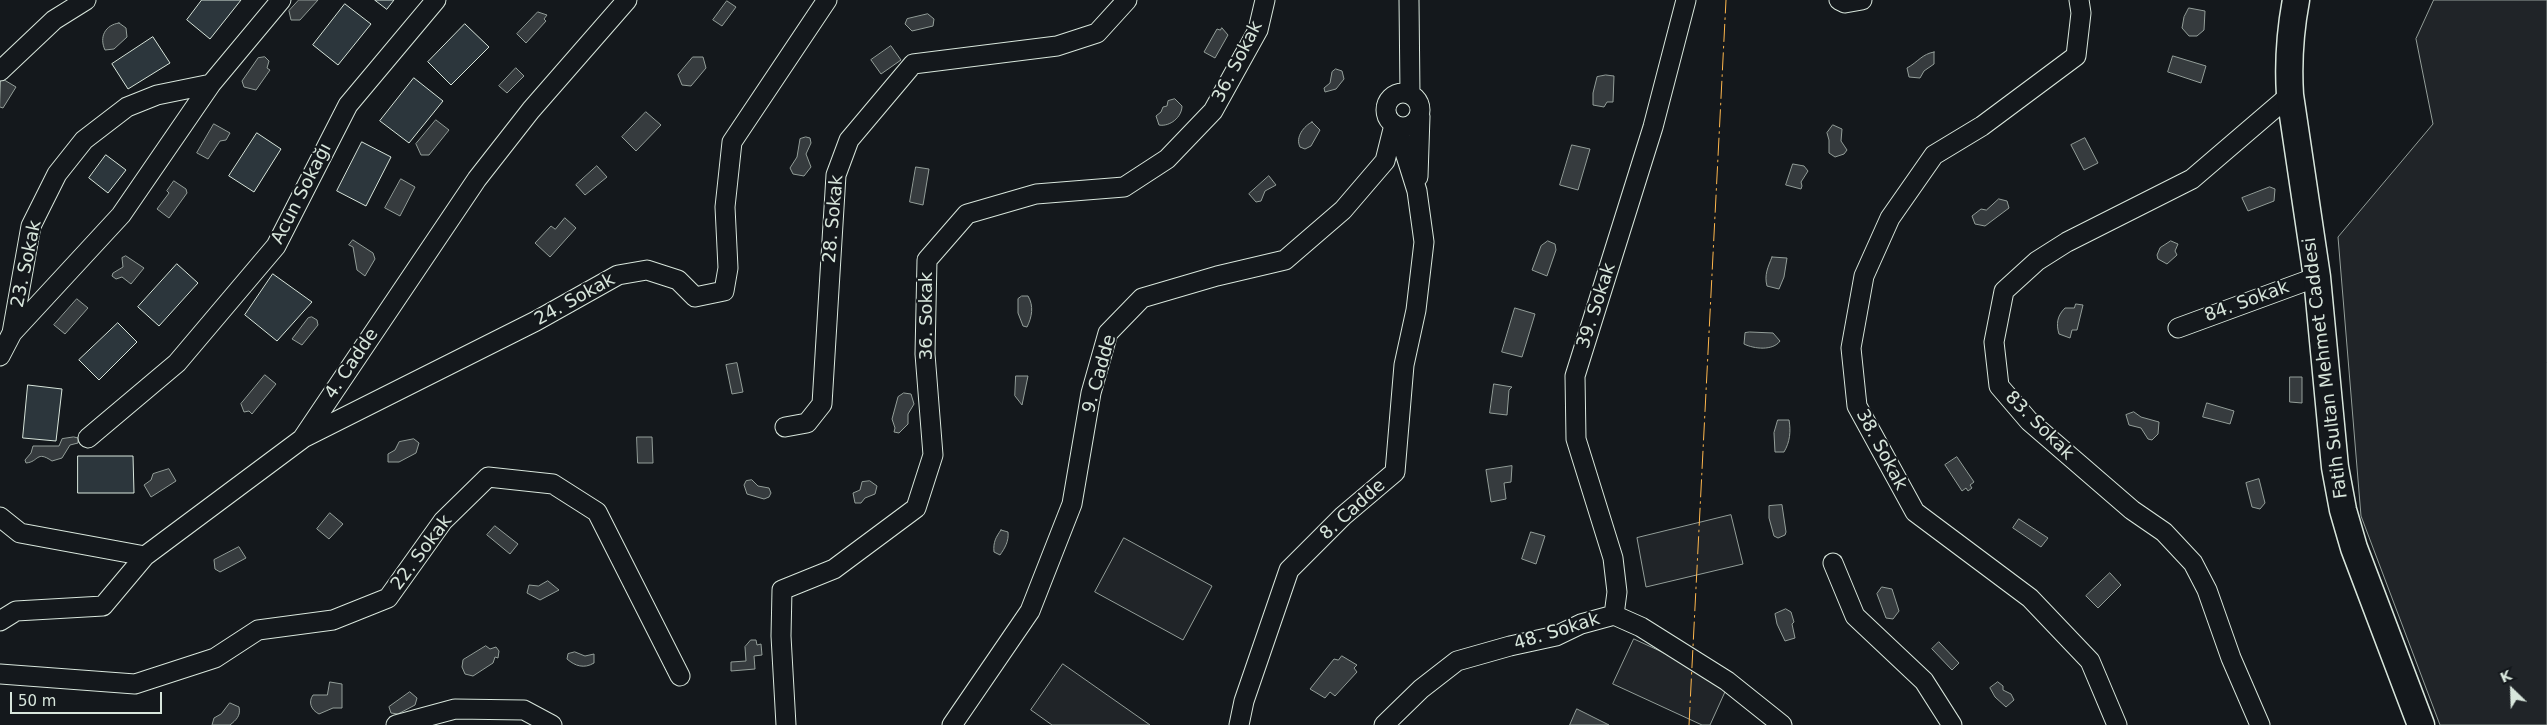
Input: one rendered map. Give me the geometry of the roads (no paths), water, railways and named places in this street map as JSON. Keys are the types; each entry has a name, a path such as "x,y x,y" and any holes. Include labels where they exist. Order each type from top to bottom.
{"main road":[{"name":"Fatih Sultan Mehmet Caddesi","path":"2296,0 2288,68 2290,95 2317,277 2335,467 2354,548 2420,725"}],"street":[{"path":"0,71 54,20 86,0"},
{"name":"23. Sokak","path":"0,356 12,333 121,215 211,84 280,0"},
{"name":"Acun Sokağı","path":"88,438 177,363 276,246 348,105 436,0"},
{"name":"4. Cadde","path":"0,621 16,611 102,606 144,556 302,439 477,179 531,110 627,0"},
{"name":"24. Sokak","path":"302,439 536,321 618,275 647,270 678,280 695,297 724,291 728,268 725,207 732,142 828,0"},
{"name":"28. Sokak","path":"784,427 807,423 822,404 836,175 849,140 913,64 1057,46 1098,33 1127,0"},
{"name":"36. Sokak","path":"786,725 781,636 782,590 834,568 916,508 934,455 925,354 927,260 967,214 1036,194 1124,187 1168,160 1213,111 1258,30 1265,0"},
{"path":"1409,0 1410,94"},
{"name":"39. Sokak","path":"1614,615 1617,592 1612,558 1576,439 1575,376 1653,126 1686,0"},
{"path":"1840,0 1845,3 1862,0"},
{"name":"38. Sokak","path":"2079,0 2081,13 2076,56 1982,126 1934,155 1890,218 1864,276 1851,348 1857,406 1915,512 2030,598 2090,661 2117,725"},
{"name":"23. Sokak","path":"12,333 31,226 62,167 84,140 127,107 157,95 211,84"},
{"path":"1404,93 1410,94 1419,103 1420,116 1411,126 1396,126 1387,116 1386,105 1393,96 1404,93"},
{"name":"83. Sokak","path":"2260,725 2231,658 2207,590 2193,563 2164,532 2132,510 2029,421 1999,386 1994,342 2004,291 2037,261 2067,242 2192,178 2290,95"},
{"name":"8. Cadde","path":"1239,725 1244,700 1289,570 1343,516 1395,472 1404,365 1416,310 1424,242 1417,190 1420,116"},
{"name":"8. Cadde","path":"1396,126 1417,190"},
{"name":"9. Cadde","path":"952,725 1030,611 1072,504 1091,393 1108,333 1142,298 1217,276 1285,260 1343,210 1385,161 1396,126"},
{"name":"84. Sokak","path":"2178,328 2317,277"},
{"name":"22. Sokak","path":"0,674 136,684 215,658 258,630 333,620 388,598 442,521 488,477 553,484 597,512 680,676"},
{"path":"0,516 20,533 144,556"},
{"path":"1833,562 1855,616 1924,681 1952,725"},
{"name":"48. Sokak","path":"1384,725 1421,689 1457,661 1510,646 1556,636 1581,624 1614,615 1641,627 1727,681 1782,725"},
{"path":"396,725 455,709 524,710 552,725"}]}
